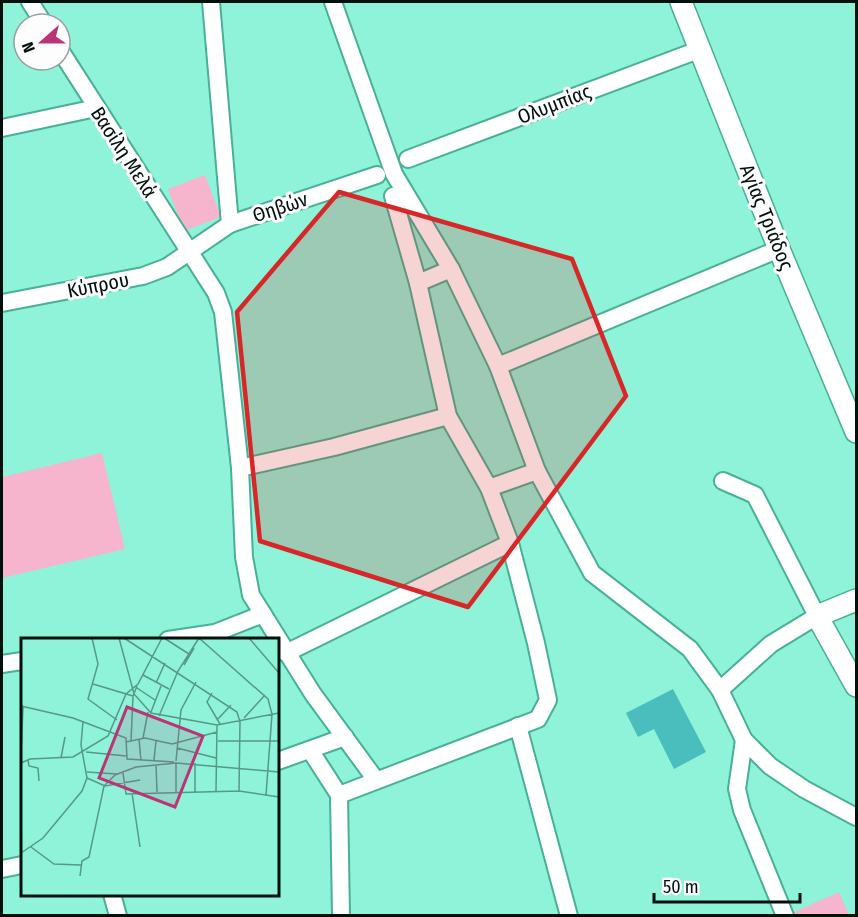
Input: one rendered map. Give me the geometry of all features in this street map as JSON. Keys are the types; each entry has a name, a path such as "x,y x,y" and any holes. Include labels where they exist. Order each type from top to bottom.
{"street":[{"path":"211,2 230,224"},
{"path":"333,2 394,174 451,269 498,366 537,471 592,573 690,649 720,690 744,740 770,766 804,789 856,817"},
{"name":"Αγίας Τριάδος","path":"681,2 779,249 856,432"},
{"name":"Ολυμπίας","path":"408,159 701,49"},
{"name":"Βασίλη Μελά","path":"72,69 216,293 223,312 240,468 244,557 251,595 277,638"},
{"path":"2,128 96,108"},
{"name":"Θηβών","path":"189,252 230,224 377,175"},
{"path":"339,795 538,719 548,700 510,543 489,488 448,416 418,283 393,196"},
{"path":"498,366 779,249"},
{"name":"Κύπρου","path":"2,303 143,276 167,267 189,252"},
{"path":"418,283 451,269"},
{"path":"240,468 334,447 448,416"},
{"path":"489,488 537,471"},
{"path":"723,481 755,495 856,686"},
{"path":"286,653 510,543"},
{"path":"720,690 771,644 817,616 856,600"},
{"path":"176,638 215,633 263,614"},
{"name":"Βασίλη Μελά","path":"279,641 312,694 376,780"},
{"path":"2,664 21,661"},
{"path":"518,726 568,915"},
{"path":"279,761 345,737"},
{"path":"744,740 737,789 742,810 785,915"},
{"path":"310,750 339,795 341,915"},
{"path":"2,869 21,865"},
{"path":"113,896 118,915"}],"highlighted area":[{"path":"339,192 572,259 626,396 468,607 260,541 237,312"}],"shaded area":[{"path":"205,175 221,217 184,231 168,189"},
{"path":"102,453 125,549 2,578 2,477"},
{"path":"839,892 849,915 791,916 790,914"}],"building":[{"path":"673,689 706,752 674,769 654,729 638,737 626,713"}]}
